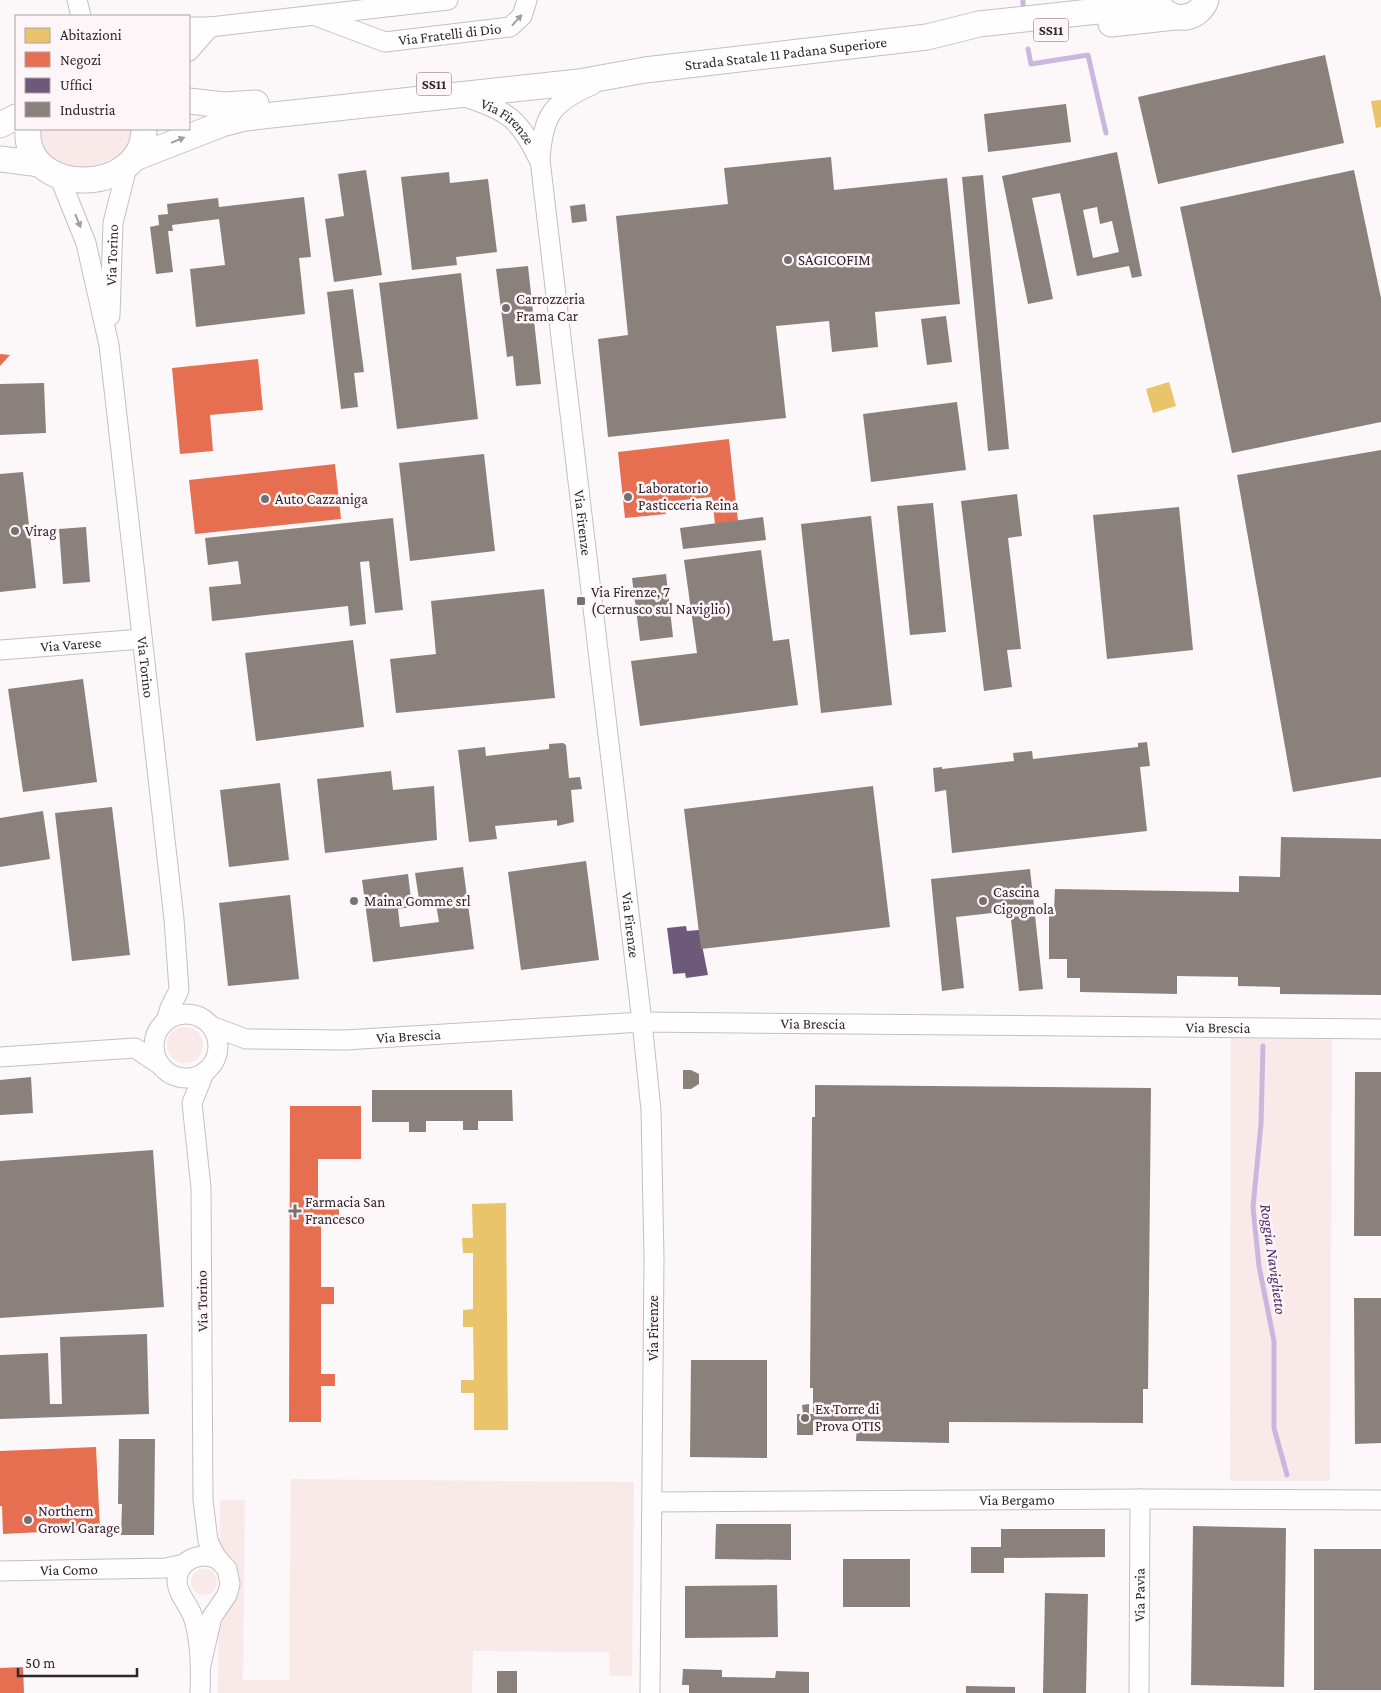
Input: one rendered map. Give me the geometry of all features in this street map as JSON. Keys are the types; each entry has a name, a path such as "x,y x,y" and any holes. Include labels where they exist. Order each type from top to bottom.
{"main road":[{"name":"Strada Statale 11 Padana Superiore","path":"0,158 49,170 74,179 106,176 131,163 238,119 461,96 608,78 645,70 927,37 979,24 1126,8 1148,0"},
{"path":"1157,0 1164,11 1174,17"},
{"name":"Strada Statale 11 Padana Superiore","path":"927,37 980,38 1188,17 1210,3"},
{"name":"Strada Statale 11 Padana Superiore","path":"190,101 236,105 549,71 645,70"},
{"path":"0,125 15,118"},
{"path":"28,130 30,148 49,170"},
{"path":"131,163 143,142 144,130"}],"street":[{"path":"72,15 75,0"},
{"path":"75,0 80,15"},
{"path":"190,27 210,27 448,0"},
{"name":"Via Fratelli di Dio","path":"315,16 385,42 510,27 522,16 527,0"},
{"name":"Via Fratelli di Dio","path":"385,42 378,36 376,29 380,14 386,7"},
{"path":"190,50 210,27"},
{"name":"Via Firenze","path":"608,78 569,95 555,109 542,135 540,160 642,1022 651,1119 654,1258 650,1693"},
{"name":"Via Firenze","path":"461,96 488,104 516,122 529,137 540,160"},
{"name":"Via Torino","path":"109,345 113,223 131,163"},
{"name":"Via Torino","path":"49,170 86,243 109,345 174,919 179,990 162,1026 154,1051 166,1070 192,1103"},
{"name":"Via Varese","path":"0,650 142,639"},
{"name":"Via Torino","path":"179,990 218,1038 210,1066 192,1103 201,1188 202,1500 207,1537 219,1560 227,1568 230,1580 229,1592 212,1617 201,1665 200,1693"},
{"path":"0,1057 135,1048 162,1026 185,1014 205,1021"},
{"name":"Via Brescia","path":"205,1021 246,1039 345,1040 642,1022 1381,1029"},
{"path":"135,1048 166,1070 188,1078 210,1066 246,1039"},
{"name":"Via Bergamo","path":"653,1502 1140,1499 1381,1500"},
{"name":"Via Pavia","path":"1139,1693 1140,1499"},
{"name":"Via Torino","path":"201,1665 194,1621 183,1597 178,1579 185,1563 202,1500"},
{"path":"185,1563 204,1555 219,1560"},
{"name":"Via Como","path":"0,1571 166,1568 185,1563"},
{"path":"138,1569 183,1597 195,1607 211,1607 222,1602"}],"shaded area":[{"path":"38,130 136,130 133,140 127,149 107,162 95,165 71,166 46,156"},
{"path":"185,1027 192,1028 198,1032 202,1038 202,1052 198,1058 192,1062 185,1063 178,1062 172,1058 168,1052 167,1045 168,1038 172,1032 178,1028"},
{"path":"1231,1036 1332,1036 1330,1481 1230,1481"},
{"path":"291,1479 634,1482 632,1676 609,1676 609,1652 473,1651 472,1693 218,1693 220,1500 245,1500 243,1680 289,1680"},
{"path":"204,1569 213,1573 217,1582 213,1591 204,1595 195,1591 191,1582 195,1573"}],"building: Abitazioni":[{"path":"1381,100 1381,127 1376,128 1371,101"},
{"path":"1169,382 1176,406 1153,413 1146,389"},
{"path":"506,1203 508,1430 474,1430 474,1393 461,1393 461,1380 474,1380 473,1327 463,1327 463,1310 473,1309 473,1253 463,1253 462,1238 473,1238 472,1204"}],"building: Negozi":[{"path":"0,354 10,355 0,366"},
{"path":"258,359 263,410 210,415 213,451 180,454 172,368"},
{"path":"729,439 738,521 715,524 712,497 665,502 666,514 625,518 618,452"},
{"name":"Auto Cazzaniga","path":"335,464 341,519 195,534 189,480"},
{"path":"290,1106 361,1106 361,1159 318,1159 318,1200 339,1200 339,1216 321,1216 321,1287 334,1287 334,1304 321,1304 321,1374 335,1374 335,1386 321,1386 321,1422 289,1422"},
{"path":"96,1447 100,1529 3,1534 2,1506 0,1506 0,1451"},
{"path":"23,1667 24,1693 0,1693 0,1668"}],"building: Uffici":[{"path":"686,926 687,931 699,930 708,975 686,978 685,973 673,974 667,928"}],"building: Industria":[{"path":"1325,55 1344,143 1158,184 1138,97"},
{"path":"1066,104 1071,142 988,152 984,114"},
{"path":"1117,152 1142,276 1132,278 1129,266 1077,276 1060,193 1032,198 1053,299 1028,304 1002,176","holes":["1097,207 1100,224 1112,221 1119,252 1093,258 1083,210"]},
{"name":"SAGICOFIM","path":"831,157 834,190 947,178 960,304 875,312 878,347 832,352 829,321 776,326 786,418 608,437 598,339 628,335 616,216 728,204 724,168"},
{"path":"366,170 382,275 334,282 325,219 344,216 338,174"},
{"path":"1354,170 1381,298 1381,422 1232,453 1180,207"},
{"path":"449,172 450,183 488,179 497,252 456,257 457,265 412,270 401,177"},
{"path":"983,175 1009,449 988,451 962,177"},
{"path":"304,197 311,257 299,258 305,314 196,327 190,269 225,265 219,219 172,225 173,231 168,231 173,272 156,274 150,227 159,225 158,215 168,214 167,204 218,198 219,207"},
{"path":"585,204 587,221 572,223 570,206"},
{"path":"528,266 541,384 516,386 513,356 507,357 496,269"},
{"path":"461,273 478,419 397,429 379,283"},
{"path":"353,289 364,372 354,373 358,407 341,409 327,292"},
{"path":"946,316 952,362 927,365 921,319"},
{"path":"44,383 46,433 0,435 0,384"},
{"path":"957,402 966,470 871,482 863,414"},
{"path":"1381,450 1381,777 1293,792 1237,475"},
{"path":"484,454 495,551 410,561 399,463"},
{"name":"Virag","path":"23,472 36,588 0,592 0,474"},
{"path":"1017,494 1022,536 1008,538 1021,649 1007,650 1012,687 984,691 961,501"},
{"path":"933,503 946,632 910,635 897,506"},
{"path":"1179,507 1193,650 1107,659 1093,515"},
{"path":"871,516 892,705 821,713 801,524"},
{"path":"763,517 766,540 683,549 680,528"},
{"path":"393,518 403,610 375,613 369,561 360,562 366,624 350,626 348,606 212,621 209,587 241,584 238,561 208,565 205,538"},
{"path":"86,527 90,582 63,584 59,529"},
{"path":"761,550 773,641 789,639 798,705 640,726 631,661 697,653 684,560"},
{"path":"666,574 673,637 640,641 632,578"},
{"path":"544,589 555,698 396,713 390,659 436,654 431,601"},
{"path":"353,640 364,727 256,741 245,653"},
{"path":"83,679 97,782 23,792 8,689"},
{"path":"1147,742 1150,766 1140,767 1147,831 952,853 946,790 935,792 933,768 942,767 942,769 1014,761 1013,753 1032,751 1033,759 1138,747 1138,743"},
{"path":"563,743 566,745 569,778 580,777 582,789 571,790 574,822 557,826 557,820 495,826 497,839 469,842 458,750 485,747 486,756 549,749 549,744"},
{"path":"391,771 393,790 434,786 437,840 325,853 317,779"},
{"path":"280,783 289,860 229,867 220,790"},
{"path":"873,786 890,927 701,949 684,809"},
{"path":"112,807 130,955 72,961 55,813"},
{"path":"43,811 50,859 0,867 0,818"},
{"path":"1281,837 1381,839 1381,995 1280,994 1280,987 1238,986 1238,977 1177,976 1177,994 1080,992 1080,978 1067,978 1067,959 1049,959 1049,909 1054,909 1055,889 1239,892 1239,876 1280,877"},
{"path":"586,861 599,960 521,970 508,872"},
{"path":"463,867 474,949 373,962 362,880 408,874 412,907 398,909 400,927 439,922 436,904 420,906 415,873"},
{"path":"1030,869 1043,989 1019,991 1010,911 956,917 964,988 942,991 931,879"},
{"path":"290,895 299,979 228,986 219,903"},
{"path":"683,1070 691,1070 699,1074 699,1084 691,1089 683,1089"},
{"path":"1355,1072 1381,1072 1381,1236 1354,1236"},
{"path":"31,1077 33,1113 0,1115 0,1080"},
{"path":"815,1085 1151,1088 1148,1389 1143,1389 1143,1423 949,1422 949,1443 856,1441 857,1421 813,1421 813,1435 797,1435 797,1414 803,1414 802,1405 809,1404 809,1414 813,1414 813,1388 810,1388 812,1117 815,1117"},
{"path":"372,1090 512,1090 513,1121 478,1121 478,1130 463,1130 463,1121 426,1121 426,1132 409,1132 409,1122 372,1122"},
{"path":"153,1150 164,1307 0,1318 0,1161"},
{"path":"1354,1298 1381,1298 1381,1443 1355,1444"},
{"path":"147,1334 149,1414 0,1419 0,1355 48,1353 50,1404 62,1404 60,1337"},
{"path":"691,1360 767,1360 767,1458 690,1457"},
{"path":"119,1439 155,1439 154,1535 121,1535 122,1504 118,1504"},
{"path":"716,1524 791,1524 791,1560 715,1559"},
{"path":"1193,1526 1286,1528 1284,1687 1191,1685"},
{"path":"1001,1529 1105,1529 1105,1557 1004,1558 1004,1573 971,1573 971,1547 1001,1547"},
{"path":"1314,1549 1381,1549 1381,1690 1314,1690"},
{"path":"843,1559 910,1559 910,1607 843,1607"},
{"path":"777,1585 778,1637 685,1638 685,1586"},
{"path":"1045,1593 1088,1594 1086,1693 1043,1693"},
{"path":"683,1669 722,1670 722,1677 775,1678 776,1671 809,1672 809,1693 689,1693 689,1685 682,1685"},
{"path":"497,1671 517,1671 517,1693 497,1693"},
{"path":"966,1686 1015,1687 1015,1693 966,1693"}],"waterway":[{"name":"Roggia Naviglietto","path":"1023,0 1023,7"},
{"name":"Roggia Naviglietto","path":"1028,49 1031,64 1088,55 1106,133"},
{"name":"Roggia Naviglietto","path":"1263,1046 1261,1124 1253,1207 1259,1266 1274,1341 1274,1428 1287,1475"}],"place":[{"name":"SAGICOFIM","path":"788,260"},
{"name":"Carrozzeria Frama Car","path":"506,308"},
{"name":"Laboratorio Pasticceria Reina","path":"628,497"},
{"name":"Auto Cazzaniga","path":"265,499"},
{"name":"Virag","path":"15,531"},
{"name":"Via Firenze, 7 (Cernusco sul Naviglio)","path":"581,601"},
{"name":"Maina Gomme srl","path":"354,901"},
{"name":"Cascina Cigognola","path":"983,901"},
{"name":"Farmacia San Francesco","path":"295,1211"},
{"name":"Ex Torre di Prova OTIS","path":"805,1418"},
{"name":"Northern Growl Garage","path":"28,1520"}]}
